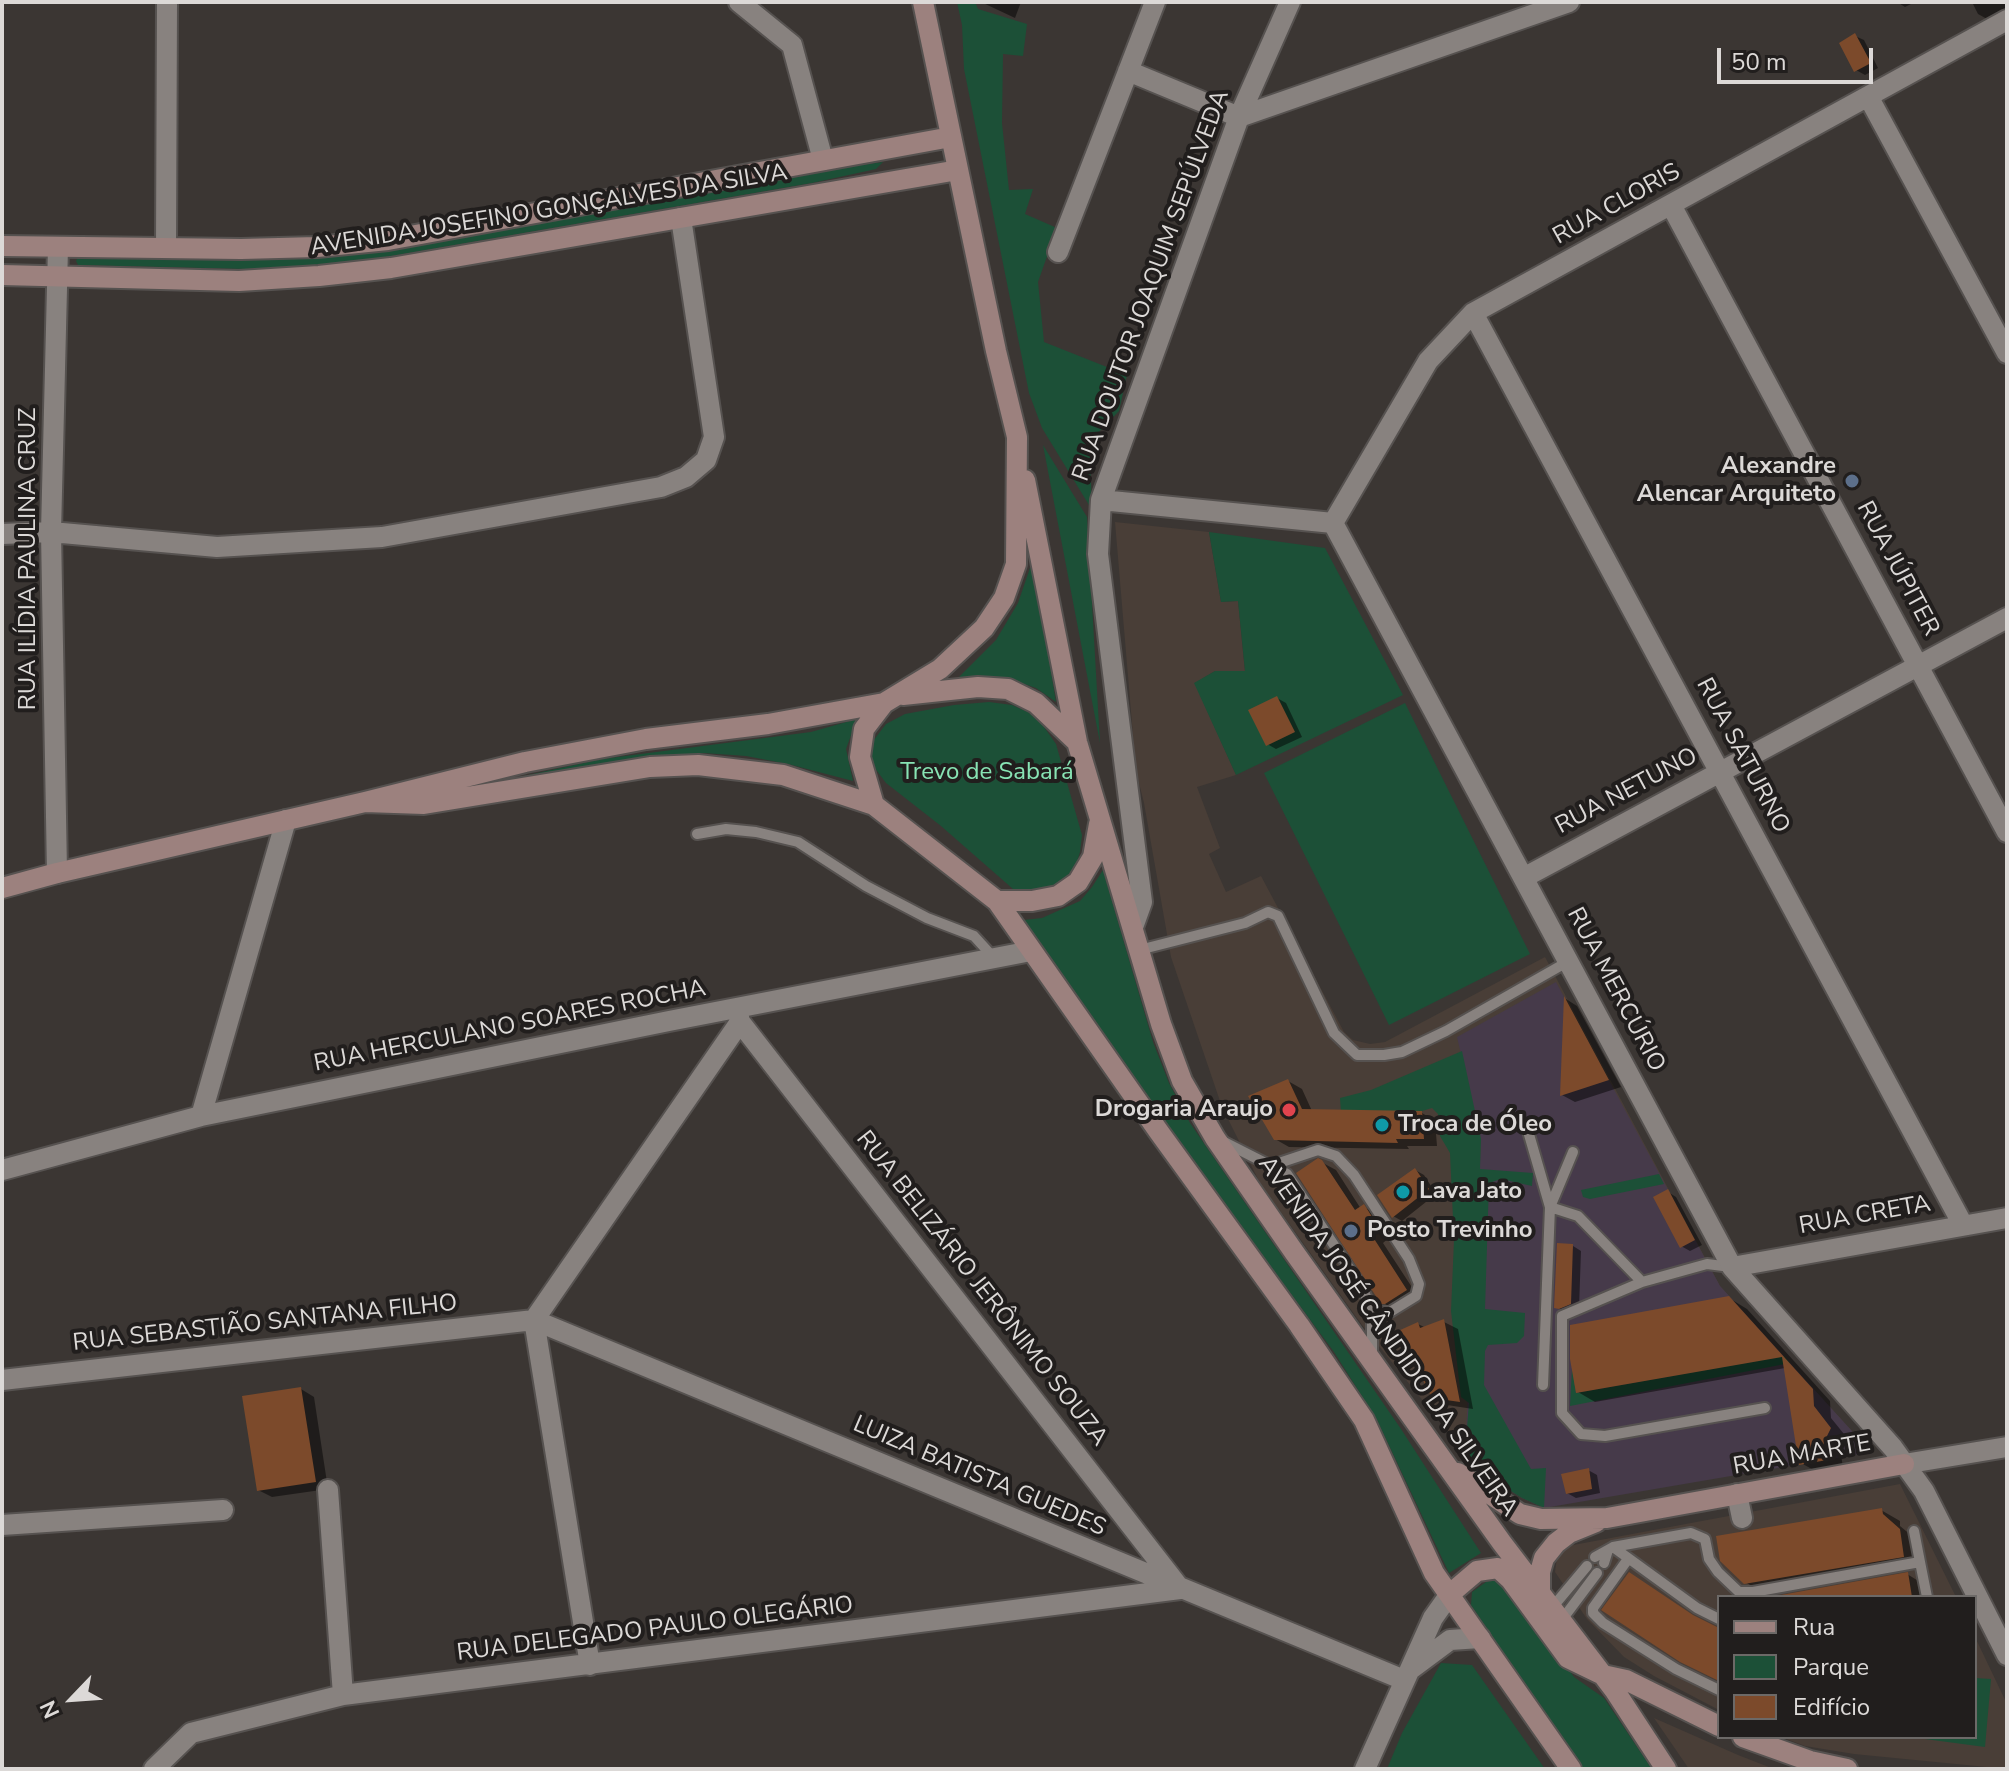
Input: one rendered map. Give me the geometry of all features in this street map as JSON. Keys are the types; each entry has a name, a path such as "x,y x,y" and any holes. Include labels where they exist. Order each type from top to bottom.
{"main road":[{"path":"874,805 860,757 864,729 890,700 940,669 984,628 1004,598 1016,564 1017,437 923,2"},
{"name":"AVENIDA JOSEFINO GONÇALVES DA SILVA","path":"2,246 317,247 388,240 951,137"},
{"name":"AVENIDA JOSEFINO GONÇALVES DA SILVA","path":"2,275 239,281 319,276 391,268 958,170"},
{"name":"AVENIDA JOSÉ CÂNDIDO DA SILVEIRA","path":"1017,437 1077,742 1161,1024 1182,1081 1215,1138 1447,1466 1603,1675 1666,1769"},
{"path":"2,888 525,762 631,742 768,724 890,700 978,687 1008,689 1036,703 1077,742"},
{"path":"365,802 424,804 650,767 698,765 783,775 874,805 997,901 1364,1420 1434,1573 1571,1769"},
{"path":"997,901 1032,901 1058,896 1078,882 1093,857 1100,823"},
{"name":"RUA MARTE","path":"1447,1466 1520,1514 1541,1519 1607,1518 1904,1464"},
{"name":"RUA MARTE","path":"1551,1609 1540,1572 1544,1558 1569,1533 1607,1518"},
{"path":"1450,1594 1477,1571 1498,1568 1511,1580 1568,1658 1603,1675 1626,1680 1717,1725"},
{"path":"1749,1739 1810,1761 1847,1769"}],"street":[{"path":"166,248 167,2"},
{"path":"739,2 792,45 823,160"},
{"path":"1058,252 1155,2"},
{"name":"RUA DOUTOR JOAQUIM SEPÚLVEDA","path":"1133,927 1142,902 1098,554 1101,500 1239,117 1290,2"},
{"path":"1128,71 1239,117 1569,2"},
{"name":"RUA CLORIS","path":"1333,523 1428,361 1473,313 2007,20"},
{"path":"1869,98 2007,353"},
{"name":"RUA JÚPITER","path":"1671,205 2007,832"},
{"path":"2,534 51,532 217,547 382,537 661,487 686,477 706,460 714,437 681,218"},
{"name":"RUA ILÍDIA PAULINA CRUZ","path":"57,873 51,532 58,247"},
{"name":"RUA SATURNO","path":"1473,313 1963,1225"},
{"path":"1101,500 1333,523"},
{"name":"RUA MERCÚRIO","path":"1333,523 1732,1267 1893,1448 1924,1491 1977,1595"},
{"name":"RUA NETUNO","path":"1525,877 2007,618"},
{"path":"201,1116 286,820"},
{"name":"RUA HERCULANO SOARES ROCHA","path":"2,1170 201,1116 738,1015 1031,951"},
{"path":"590,1665 534,1320 738,1015"},
{"name":"RUA BELIZÁRIO JERÔNIMO SOUZA","path":"738,1015 1180,1589"},
{"name":"RUA CRETA","path":"1732,1267 2007,1218"},
{"name":"RUA SEBASTIÃO SANTANA FILHO","path":"2,1380 534,1320"},
{"name":"LUIZA BATISTA GUEDES","path":"534,1320 1180,1589 1406,1676"},
{"name":"RUA MARTE","path":"1904,1464 2007,1447"},
{"path":"328,1490 343,1695"},
{"path":"1737,1494 1742,1518"},
{"path":"2,1525 223,1510"},
{"name":"RUA DELEGADO PAULO OLEGÁRIO","path":"154,1769 191,1733 343,1695 1180,1589"},
{"path":"1365,1769 1433,1618 1450,1594"},
{"name":"RUA MERCÚRIO","path":"1977,1596 2007,1655"},
{"path":"1406,1676 1450,1640 1480,1638"}],"lane":[{"path":"697,834 741,830 798,842 866,886 927,918 974,936 994,958"},
{"path":"1139,950 1234,926 1268,912 1278,916 1334,1033 1357,1055 1402,1052 1446,1031 1569,961"},
{"path":"1528,1131 1550,1207 1543,1385"},
{"path":"1215,1138 1287,1174 1363,1289 1372,1312 1372,1360"},
{"path":"1273,1165 1318,1150 1336,1156 1354,1175 1409,1259 1419,1284 1416,1296 1390,1312 1372,1312"},
{"path":"1550,1207 1573,1152"},
{"path":"1550,1207 1578,1216 1642,1282"},
{"path":"1732,1267 1707,1264 1642,1282 1562,1316 1562,1413 1581,1434 1605,1436 1765,1408"},
{"path":"1914,1531 1927,1595"},
{"path":"1600,1560 1610,1548 1691,1533 1705,1539 1709,1559 1739,1592 1920,1562"},
{"path":"1610,1548 1697,1608 1717,1618"},
{"path":"1628,1559 1593,1608 1593,1613 1603,1623 1676,1669 1717,1689"},
{"path":"1551,1609 1592,1570"}],"shaded area":[{"path":"1115,522 1209,532 1221,602 1238,601 1245,672 1215,671 1195,683 1236,775 1197,787 1220,848 1209,854 1226,892 1261,876 1344,1032 1353,1040 1370,1044 1385,1042 1545,957 1720,1286 1871,1452 1522,1498 1501,1485 1465,1452 1415,1391 1362,1325 1260,1183 1222,1107 1171,957 1136,771"},
{"path":"1556,982 1720,1286 1871,1452 1544,1508 1501,1485 1465,1452 1481,1140 1457,1037"},
{"path":"1900,1484 1955,1595 1717,1595 1717,1709 1624,1657 1587,1619 1555,1572 1557,1557 1568,1546"},
{"path":"1977,1641 2007,1704 2007,1769 1854,1754 1805,1746 1786,1739 1977,1739"},
{"path":"1654,1718 1738,1755 1774,1769 1689,1769"}],"green space":[{"path":"957,2 975,2 978,9 1027,24 1023,56 1003,54 1002,123 1009,190 1033,189 1025,214 1057,228 1038,282 1044,342 1127,375 1119,411 1094,437 1090,453 1092,510 1042,428 1029,393 964,69 962,25"},
{"path":"883,162 876,169 812,183 351,263 247,269 78,265 76,261 78,257 291,259 349,254"},
{"path":"1043,445 1087,517 1100,743"},
{"path":"1209,532 1325,548 1403,695 1236,775 1194,683 1215,671 1245,671 1238,601 1221,602"},
{"path":"1034,567 1056,702 1036,688 1012,680 985,676 958,678 996,640 1018,603 1030,568"},
{"name":"Trevo de Sabará","path":"989,702 1012,705 1028,712 1042,724 1056,744 1082,835 1073,875 1050,890 1022,893 1013,889 886,783 874,767 871,754 873,741 886,724 905,714"},
{"path":"1405,703 1530,954 1389,1025 1264,773"},
{"path":"857,719 846,749 853,781 746,756 704,753 642,760 431,796 602,759 811,732"},
{"path":"1103,870 1153,1042 1169,1083 1190,1123 1401,1429 1481,1553 1449,1573 1377,1420 1334,1352 1170,1131 1024,920 1042,918 1080,901"},
{"path":"1462,1051 1481,1139 1480,1169 1533,1173 1532,1186 1501,1179 1489,1183 1485,1309 1525,1313 1524,1336 1517,1343 1488,1345 1484,1385 1531,1469 1546,1468 1544,1508 1501,1485 1465,1452 1469,1403 1461,1397 1451,1311 1454,1240 1450,1153 1440,1136 1438,1114 1432,1108 1422,1111 1341,1112 1340,1098 1371,1090"},
{"path":"1659,1174 1664,1184 1590,1199 1583,1197 1581,1190"},
{"path":"1784,1356 1790,1363 1570,1406 1572,1368 1576,1393"},
{"path":"1499,1578 1574,1677 1604,1698 1652,1769 1582,1769 1471,1605 1472,1592 1486,1582"},
{"path":"1441,1663 1472,1665 1545,1769 1387,1769 1402,1733"},
{"path":"1977,1678 1991,1679 1985,1747 1925,1739 1977,1739"}],"building":[{"path":"1855,33 1871,63 1854,72 1839,43"},
{"path":"1277,696 1295,732 1266,746 1248,710"},
{"path":"1564,996 1609,1080 1560,1096"},
{"path":"1288,1079 1302,1109 1422,1111 1424,1139 1396,1139 1398,1143 1274,1140 1248,1096"},
{"name":"Posto Trevinho","path":"1318,1158 1355,1210 1364,1204 1379,1228 1371,1234 1407,1290 1385,1304 1381,1304 1296,1173"},
{"name":"Lava Jato","path":"1415,1168 1429,1189 1392,1218 1377,1195"},
{"path":"1668,1189 1695,1240 1680,1248 1653,1197"},
{"path":"1557,1243 1573,1244 1571,1304 1559,1309 1554,1308"},
{"path":"1729,1296 1813,1389 1814,1406 1831,1428 1824,1442 1827,1460 1799,1465 1782,1357 1576,1393 1570,1359 1570,1325"},
{"path":"1444,1319 1460,1402 1432,1398 1398,1331 1418,1322 1420,1328"},
{"path":"301,1387 316,1482 257,1491 242,1396"},
{"path":"1589,1468 1592,1489 1566,1494 1561,1474"},
{"path":"1882,1508 1883,1514 1900,1529 1904,1557 1744,1584 1720,1561 1716,1536"},
{"path":"1629,1572 1693,1615 1717,1627 1717,1680 1680,1662 1601,1610"},
{"path":"1908,1572 1912,1595 1781,1595"}],"place":[{"name":"Alexandre Alencar Arquiteto","path":"1852,481"},
{"name":"Drogaria Araujo","path":"1289,1110"},
{"name":"Troca de Óleo","path":"1382,1125"},
{"name":"Lava Jato","path":"1403,1192"},
{"name":"Posto Trevinho","path":"1351,1231"}]}
